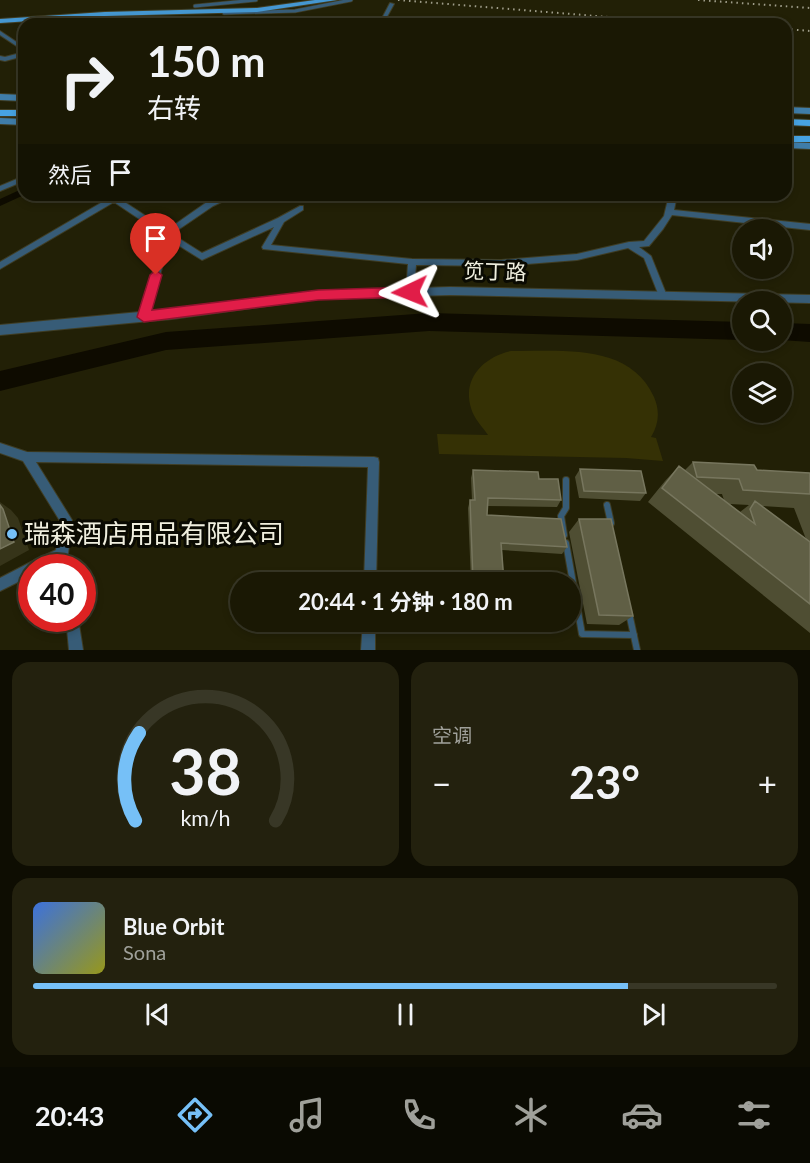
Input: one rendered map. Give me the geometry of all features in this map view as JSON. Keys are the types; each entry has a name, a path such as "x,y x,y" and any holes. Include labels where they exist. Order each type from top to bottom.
{"highway":[{"path":"0,104 18,104"},
{"path":"0,113 18,113"},
{"path":"792,116 810,116"},
{"path":"792,122 810,123"},
{"path":"792,131 810,132"},
{"path":"792,139 810,139"}],"main road":[{"path":"36,18 197,9 303,0"},
{"path":"197,9 257,10 333,0"},
{"path":"1,20 18,19"},
{"path":"0,97 18,98"},
{"path":"792,110 810,111"},
{"path":"0,121 18,122"},
{"path":"792,145 810,146"}],"street":[{"path":"384,18 392,4"},
{"path":"0,33 18,45"},
{"path":"0,58 18,56"},
{"path":"0,189 18,181"},
{"path":"0,266 111,201"},
{"path":"117,201 202,257 281,220 300,208"},
{"path":"144,317 168,233 217,201"},
{"path":"281,220 266,247 412,262 501,263 577,257 629,245 646,244 671,212 672,201"},
{"path":"671,212 810,226"},
{"path":"629,245 647,256 663,296"},
{"path":"410,292 412,262"},
{"name":"笕丁路","path":"2,333 318,295 450,291 810,299"},
{"path":"0,448 27,457 374,462 370,572"},
{"path":"27,457 66,520 64,554"},
{"path":"0,585 18,575"},
{"path":"74,632 76,650"},
{"path":"368,650 369,632"}],"lane":[{"path":"197,9 256,0"},
{"path":"197,9 295,10 351,0"},
{"path":"566,480 566,508 561,516 569,572"},
{"path":"607,505 612,526"},
{"path":"627,602 637,650"},
{"path":"581,631 582,634 634,635"}],"shaded area":[{"path":"511,351 571,351 611,359 628,367 643,379 654,397 658,417 651,437 656,438 663,461 626,458 439,454 437,434 488,435 472,412 470,387 473,378 484,364 492,358"}],"building":[{"path":"693,462 754,465 757,470 810,473 810,494 743,490 739,479 697,477"},
{"path":"679,466 755,524 750,509 755,501 810,542 810,604 662,488"},
{"path":"580,469 641,471 646,493 584,491"},
{"path":"473,470 538,472 539,479 558,479 561,500 488,498 487,515 561,519 567,547 501,543 503,572 473,572 470,500 475,500"},
{"path":"0,505 14,542 0,549"},
{"path":"579,519 611,519 633,616 599,615"}],"waterway":[{"path":"0,203 18,194"},
{"path":"0,381 166,341 429,322 732,331"},
{"path":"792,332 810,333"}],"railway":[{"path":"398,0 621,18"},
{"path":"698,0 810,8"},
{"path":"792,30 810,31"}],"place":[{"name":"瑞森酒店用品有限公司","path":"12,534"}],"route":[{"path":"156,275 144,317 318,295 410,292"}]}
